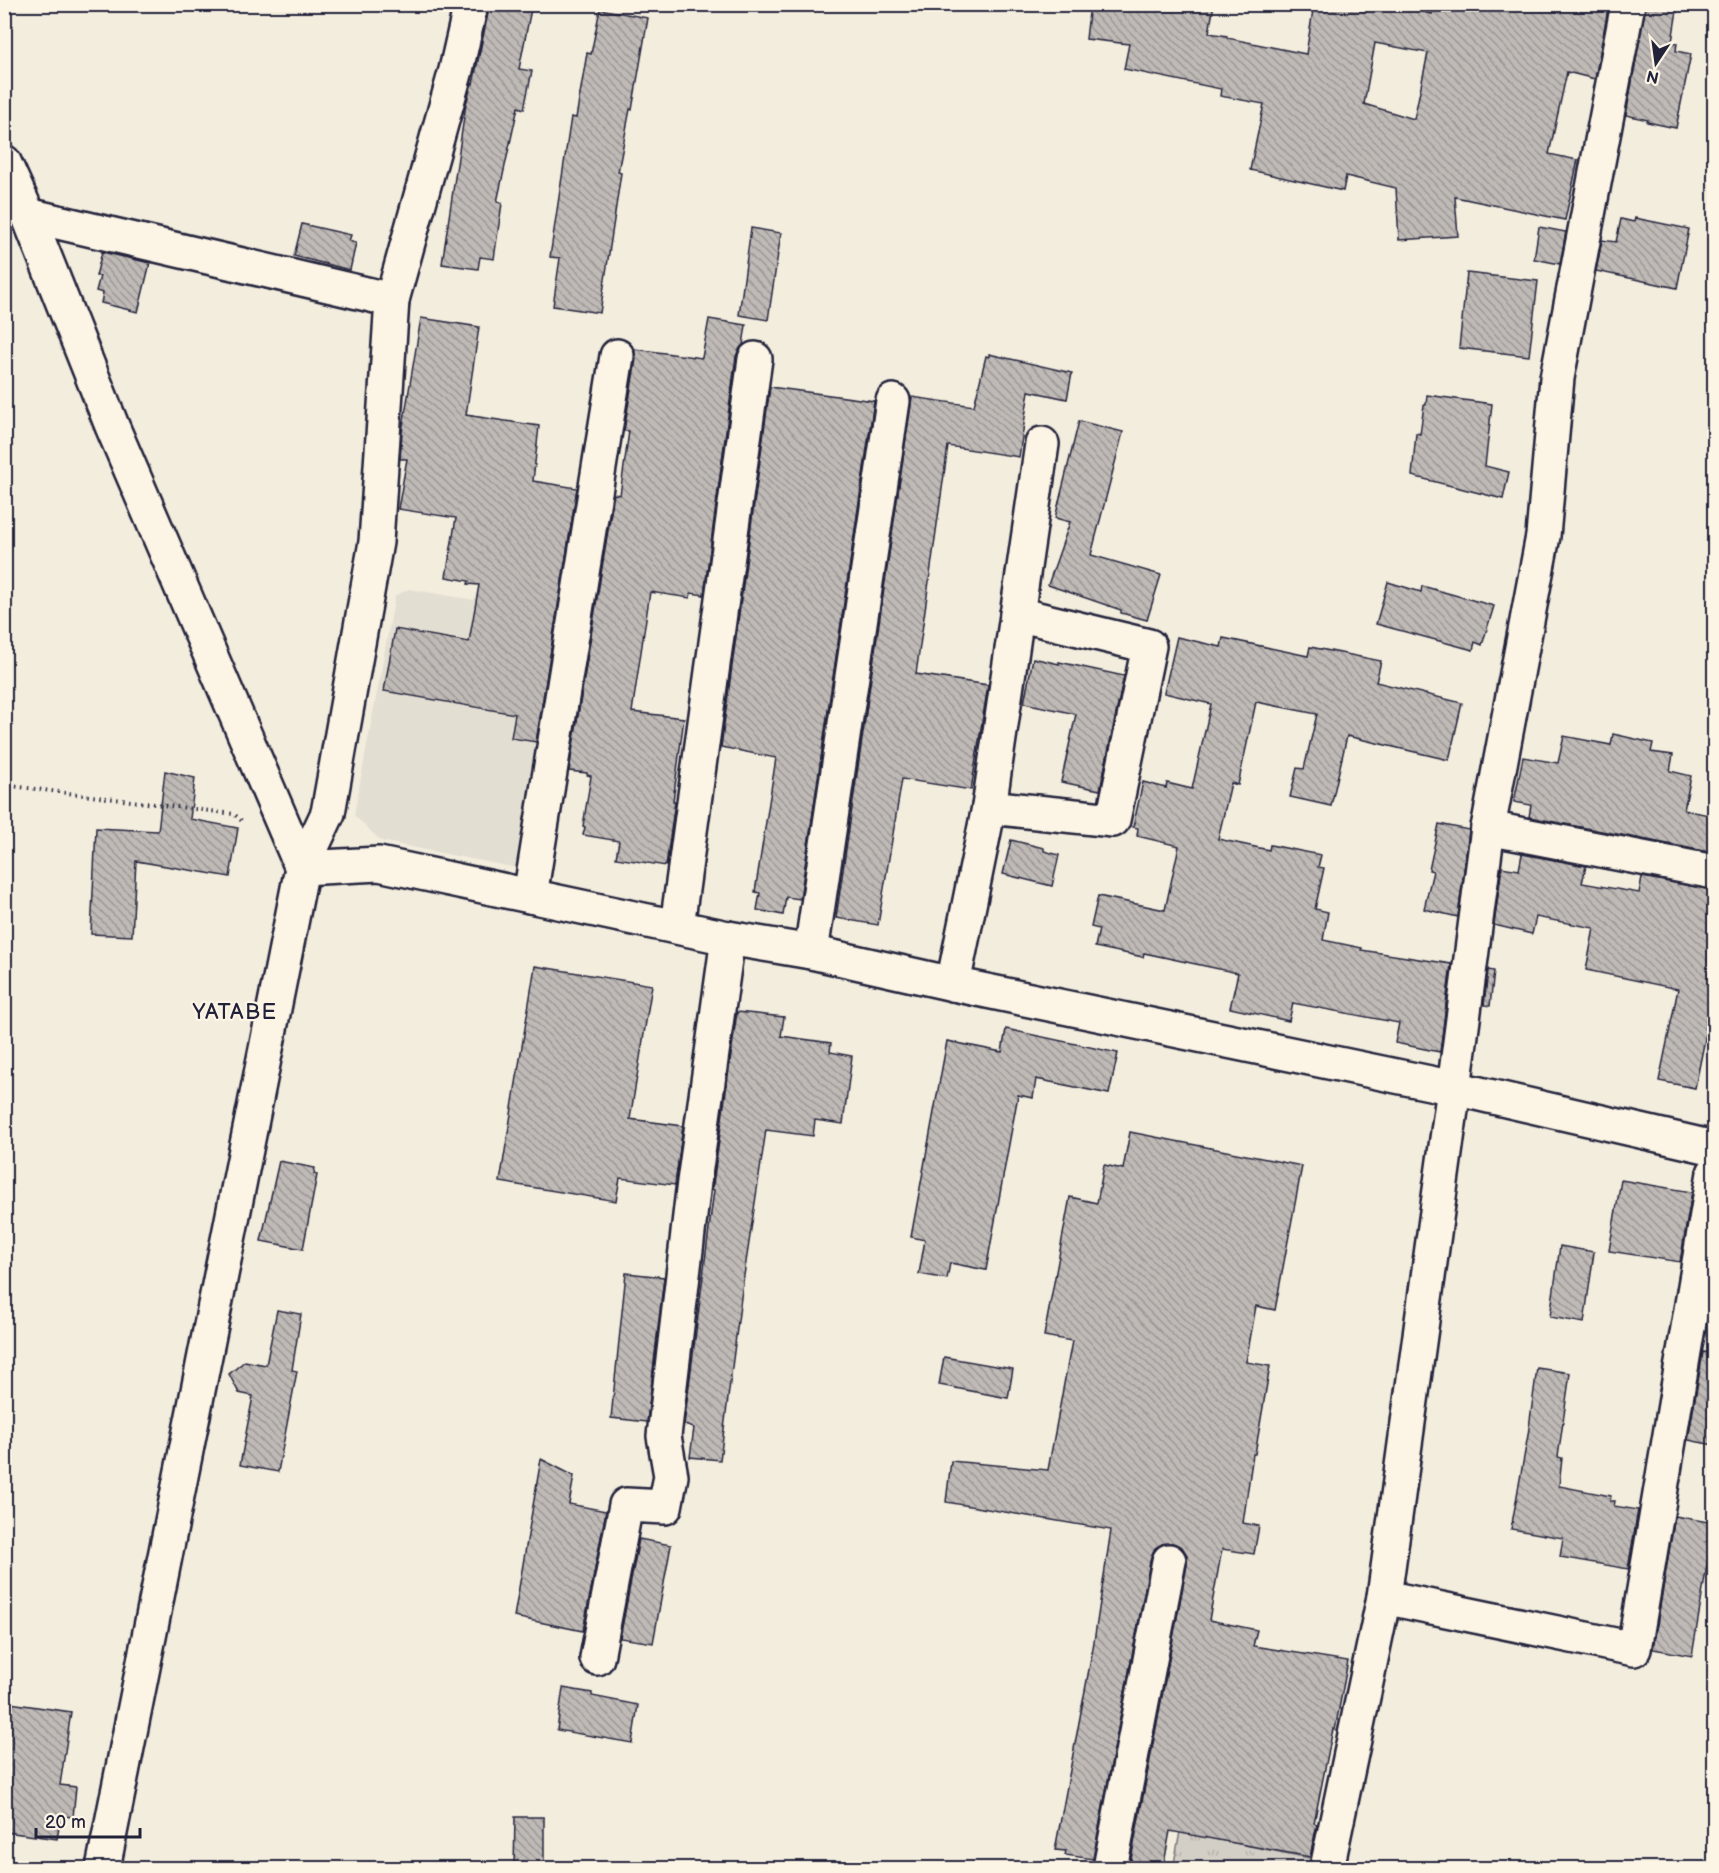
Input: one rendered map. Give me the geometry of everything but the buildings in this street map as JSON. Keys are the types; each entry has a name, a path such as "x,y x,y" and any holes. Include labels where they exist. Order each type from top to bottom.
{"street":[{"path":"103,1869 302,868 328,813 376,542 392,300 456,70 471,4"},
{"path":"1327,1869 1384,1597 1488,828 1543,536 1557,378 1629,4"},
{"path":"4,162 28,215 117,436 302,868"},
{"path":"28,215 392,300"},
{"path":"530,896 617,356"},
{"path":"677,926 755,359"},
{"path":"811,952 893,400"},
{"path":"953,984 989,807 1042,444"},
{"path":"989,807 1113,820 1149,646 1017,614"},
{"path":"1488,828 1714,872"},
{"path":"302,868 379,864 728,938 811,952 953,984 1454,1088 1714,1148"},
{"path":"597,1658 626,1505 665,1507 671,1476 664,1436 694,1182 728,938"},
{"path":"1384,1597 1634,1649 1714,1173"},
{"path":"1110,1869 1169,1561"}],"path":[{"path":"4,785 234,814 243,821"}],"shaded area":[{"path":"409,589 474,600 479,592 567,613 527,870 381,841 354,815 395,596"}],"green space":[{"path":"1180,1832 1314,1859 1312,1868 1173,1868"}],"district":[{"name":"YATABE","path":"235,1012"}]}
